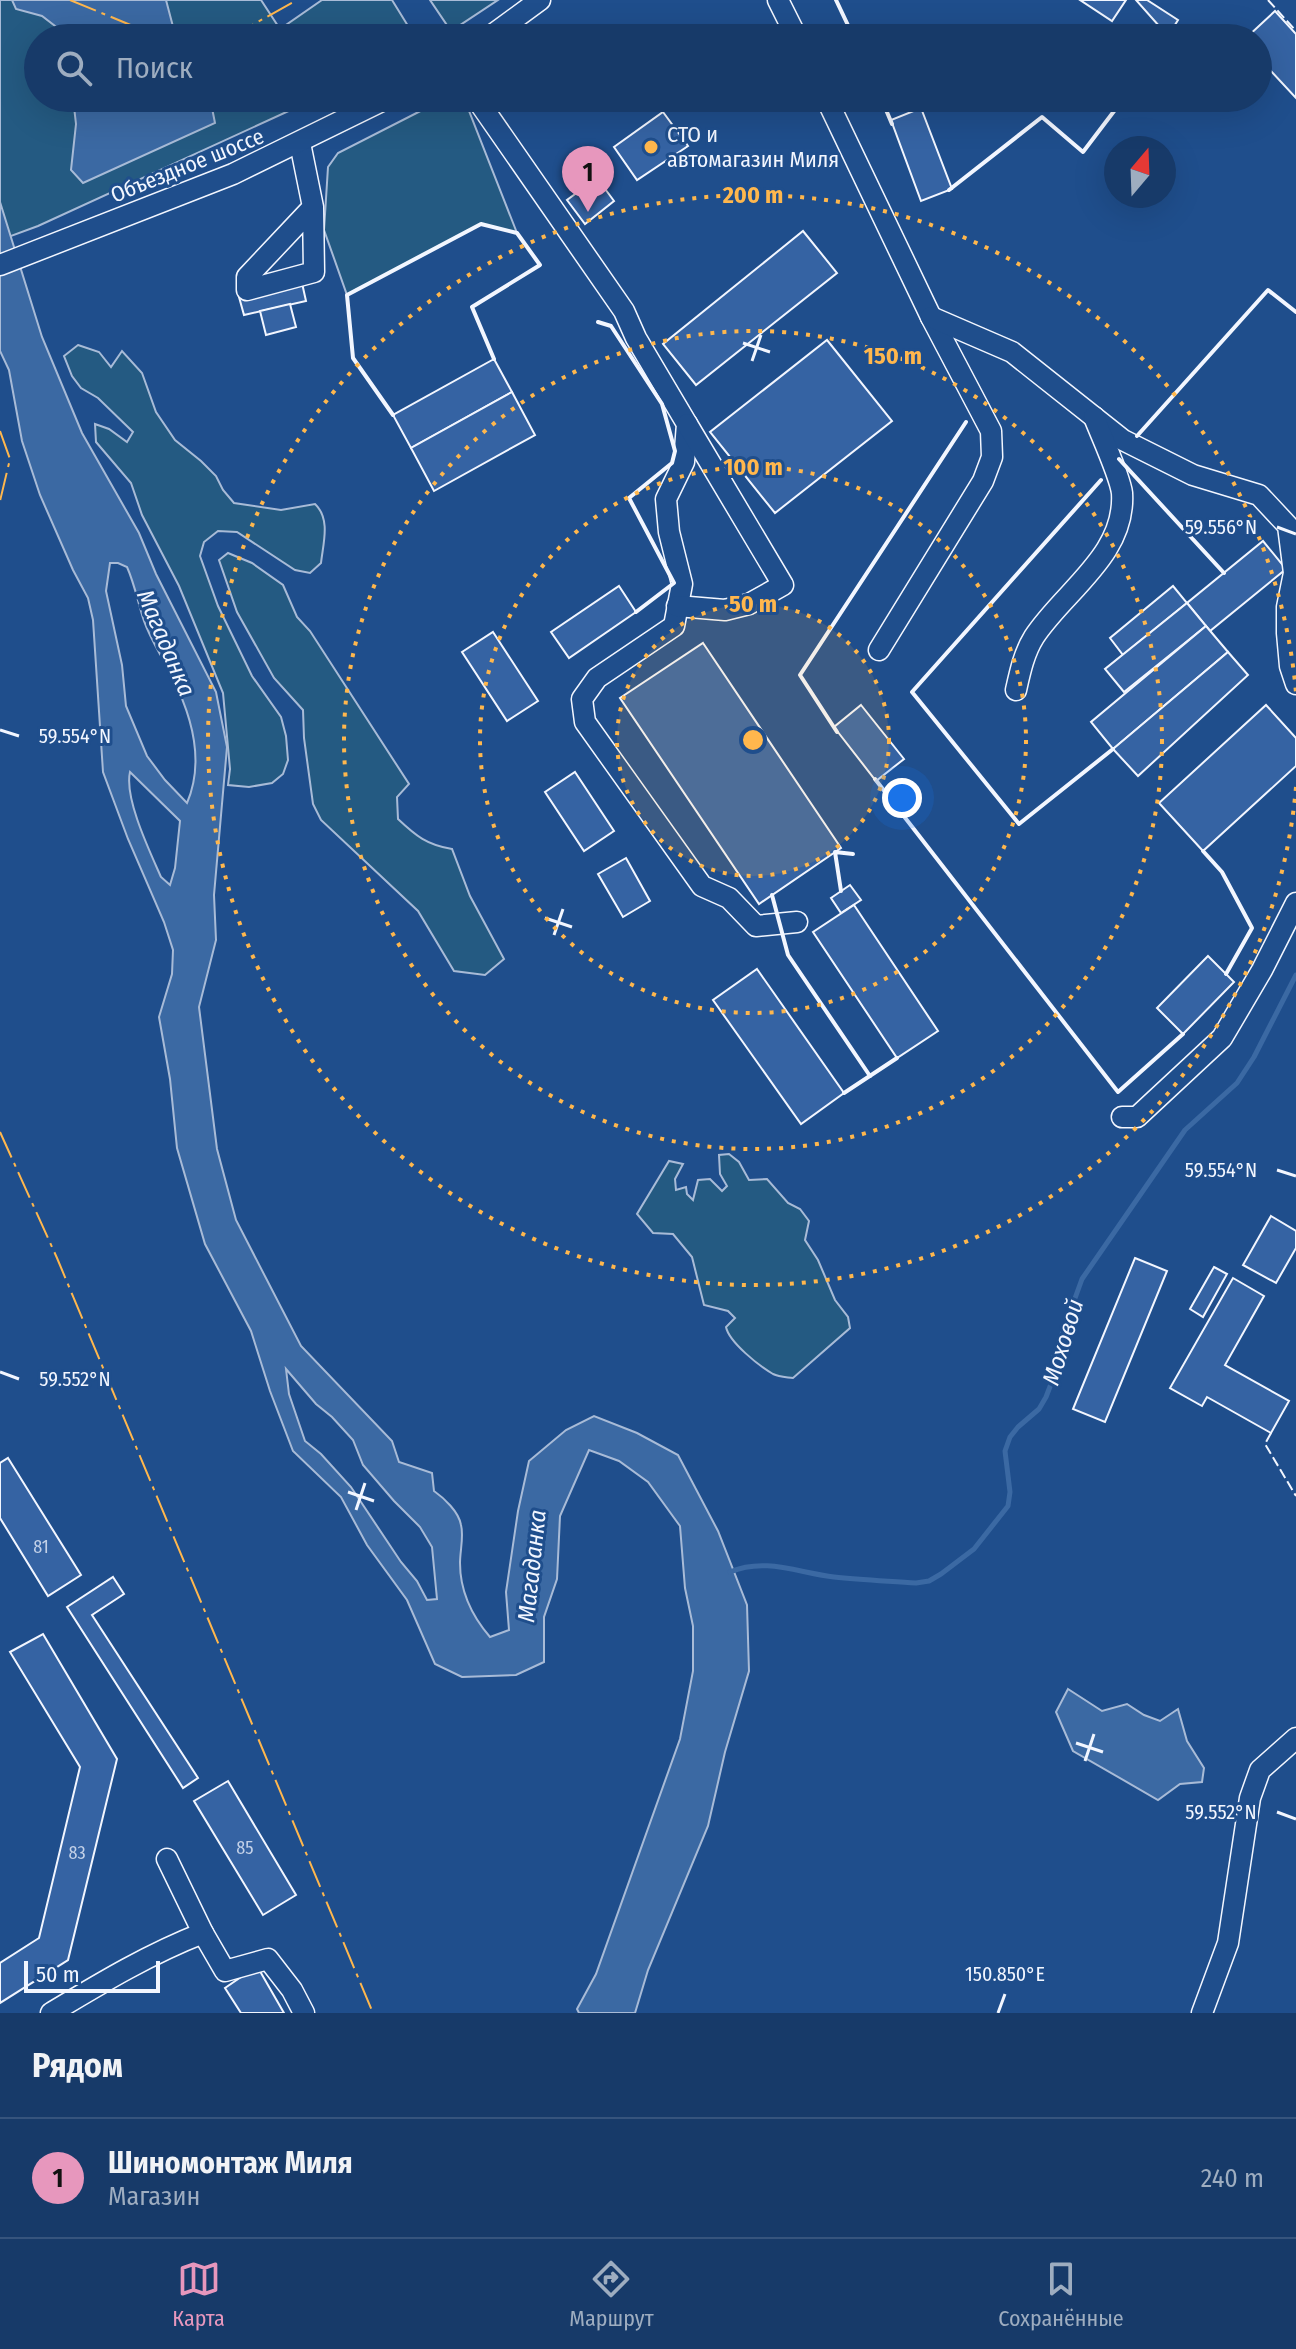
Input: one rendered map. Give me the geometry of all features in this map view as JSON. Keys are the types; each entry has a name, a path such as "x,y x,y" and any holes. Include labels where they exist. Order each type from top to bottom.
{"street":[{"path":"507,24 540,0"},
{"path":"778,0 790,24"},
{"name":"Объездное шоссе","path":"0,265 233,174 361,112"},
{"path":"486,112 624,311 636,338 783,585 749,604 725,610 677,606"},
{"path":"833,112 931,317 991,431 992,457 983,481 879,650"},
{"path":"300,143 313,207"},
{"path":"931,317 1012,352 1123,440 1193,475 1259,495 1288,526 1294,573 1287,607 1287,633 1290,666 1296,684"},
{"path":"1016,690 1025,655 1035,636 1102,557 1120,521 1122,490 1094,417"},
{"path":"687,424 684,462 666,499 669,532 682,584 674,626 597,678 582,699 585,722 702,886 729,898 756,926 797,922"},
{"path":"1122,1117 1137,1117 1222,1038 1296,903"},
{"path":"1202,2013 1228,1943 1250,1798 1260,1770 1296,1738"},
{"path":"167,1859 225,1971 268,1959 292,1990 304,2013"},
{"path":"51,2013 130,1965 203,1933"}],"shaded area":[{"path":"0,0 261,0 277,24 24,24 24,112 286,112 38,226 0,240"},
{"path":"322,0 392,0 407,24 287,24"},
{"path":"430,0 498,0 462,24 446,24"},
{"path":"419,112 469,112 517,233 481,224 347,295 324,230 328,167 338,153"},
{"path":"78,345 99,352 111,367 122,351 142,373 156,412 175,440 216,476 234,503 281,510 315,504 320,510 325,532 321,563 310,573 295,570 237,532 218,531 204,542 200,556 218,606 252,676 281,717 288,760 283,774 272,783 249,787 228,785 230,769 223,693 179,586 142,515 131,483 96,442 95,424 109,429 127,442 133,432 98,398 81,388 72,376 64,356"},
{"path":"228,553 252,563 283,585 297,617 310,631 409,784 397,797 398,819 422,839 452,849 470,896 504,959 485,975 454,971 418,911 321,820 313,804 303,710 274,678 237,612 219,560"},
{"path":"729,1154 739,1162 749,1180 767,1179 809,1221 805,1240 818,1260 835,1300 848,1317 850,1328 793,1378 773,1374 738,1346 726,1327 735,1318 728,1311 704,1305 692,1257 673,1234 653,1233 637,1214 669,1161 683,1164 675,1179 676,1190 686,1187 687,1194 693,1200 698,1180 710,1179 722,1191 727,1186 720,1174 719,1155"}],"water":[{"path":"12,0 166,0 172,24 52,24 42,16 16,9"},
{"path":"75,112 213,112 215,123 83,183 71,170"},
{"name":"Магаданка","path":"0,202 42,337 82,433 139,533 156,574 216,692 227,747 214,895 216,940 199,1007 217,1149 236,1220 301,1346 392,1441 399,1462 432,1473 434,1491 460,1520 462,1583 473,1612 490,1637 509,1630 506,1592 529,1461 566,1430 594,1416 637,1433 678,1455 718,1531 747,1605 749,1671 725,1752 708,1826 648,1970 635,2013 579,2013 577,2009 596,1974 680,1739 693,1671 693,1626 685,1588 680,1526 648,1482 619,1461 589,1450 560,1516 557,1579 544,1617 544,1662 516,1675 462,1677 435,1664 407,1600 367,1545 341,1497 293,1451 251,1331 205,1244 177,1148 170,1079 159,1017 172,974 173,950 103,772 93,620 88,598 40,495 22,441 9,370 0,351","holes":["110,563 127,567 147,628 185,707 195,755 195,771 187,803 147,756 126,706 122,665 106,591","130,772 180,821 170,885 161,877 145,840 134,810","286,1369 353,1440 363,1465 420,1527 432,1547 437,1599 427,1600 351,1487 305,1441 289,1394"]},
{"path":"1068,1689 1102,1711 1127,1704 1160,1721 1178,1709 1187,1741 1204,1768 1202,1782 1180,1784 1158,1800 1073,1751 1056,1712"}],"building":[{"path":"1080,0 1126,0 1112,21"},
{"path":"1136,0 1147,0 1178,20 1176,24 1157,24"},
{"path":"1275,11 1296,34 1296,98 1272,72 1272,24 1261,24"},
{"name":"СТО и автомагазин Миля","path":"663,112 688,146 637,180 614,147"},
{"path":"911,112 923,112 952,189 921,201 891,120"},
{"path":"597,178 614,201 585,224 567,200"},
{"path":"803,231 837,273 696,385 663,344"},
{"path":"302,283 306,301 244,315 239,297"},
{"path":"290,304 296,327 266,335 260,311"},
{"path":"827,340 892,421 775,513 710,432"},
{"path":"494,359 512,392 411,448 393,415"},
{"path":"512,392 535,435 434,491 411,448"},
{"path":"1263,541 1286,569 1210,631 1187,603"},
{"path":"619,586 636,612 569,658 551,632"},
{"path":"1173,586 1187,603 1123,655 1110,638"},
{"path":"1187,603 1206,626 1124,692 1105,669"},
{"path":"1206,626 1228,652 1113,749 1091,722"},
{"path":"493,632 538,701 507,721 462,652"},
{"path":"703,643 841,848 759,904 620,698"},
{"path":"1228,652 1248,675 1138,776 1113,749"},
{"path":"861,705 904,759 876,781 834,727"},
{"path":"1266,705 1296,738 1296,766 1203,851 1159,803"},
{"path":"575,772 614,831 584,851 545,792"},
{"path":"626,858 650,901 623,917 598,874"},
{"path":"850,885 861,900 841,913 831,898"},
{"path":"854,905 938,1031 897,1058 813,932"},
{"path":"1208,956 1234,982 1183,1034 1157,1008"},
{"path":"757,969 844,1093 801,1124 713,1000"},
{"path":"1271,1216 1296,1231 1296,1248 1276,1283 1243,1265"},
{"path":"1135,1258 1167,1271 1105,1422 1073,1409"},
{"path":"1214,1267 1227,1274 1203,1317 1190,1309"},
{"path":"1233,1278 1264,1296 1225,1365 1289,1401 1271,1433 1207,1397 1202,1406 1170,1388"},
{"path":"8,1458 81,1575 48,1596 0,1518 0,1463"},
{"path":"113,1577 124,1594 92,1615 198,1778 183,1788 67,1607"},
{"path":"43,1634 117,1759 68,1960 0,2003 0,1963 39,1938 80,1767 10,1652"},
{"path":"228,1781 296,1895 263,1915 194,1801"},
{"path":"257,1966 284,2013 241,2013 225,1988"}],"waterway":[{"name":"Моховой","path":"730,1572 769,1566 834,1577 916,1583 929,1581 941,1574 974,1549 1008,1506 1010,1492 1005,1451 1010,1437 1039,1409 1046,1397 1051,1384 1054,1356 1082,1279 1185,1130 1237,1083 1254,1057 1296,975"}],"fence":[{"path":"1268,0 1296,31"},
{"path":"1271,1433 1265,1444 1296,1496"}],"wall":[{"path":"836,0 847,24"},
{"path":"887,112 892,124"},
{"path":"949,190 1042,117 1083,152 1113,112"},
{"path":"393,415 353,358 347,295 481,224 517,233 540,265 472,307 494,359"},
{"path":"1137,436 1268,290 1296,312"},
{"path":"598,322 611,326 662,404 675,451 672,463 629,498 674,583 636,612"},
{"path":"837,732 800,675 966,422"},
{"path":"1119,459 1224,573"},
{"path":"1101,480 912,692 1019,824 1113,749"},
{"path":"875,779 1118,1092 1183,1034"},
{"path":"1203,851 1222,872 1252,928 1226,974"},
{"path":"841,891 835,852 853,854"},
{"path":"772,895 788,955 870,1076"},
{"path":"844,1093 897,1058"}],"power":[{"path":"70,0 128,24"},
{"path":"254,24 297,0"},
{"path":"0,431 10,459 0,501"},
{"path":"0,1132 57,1258 373,2013"}],"place":[{"name":"СТО и автомагазин Миля","path":"651,147"},
{"name":"Шиномонтаж Миля","path":"588,212"}]}
